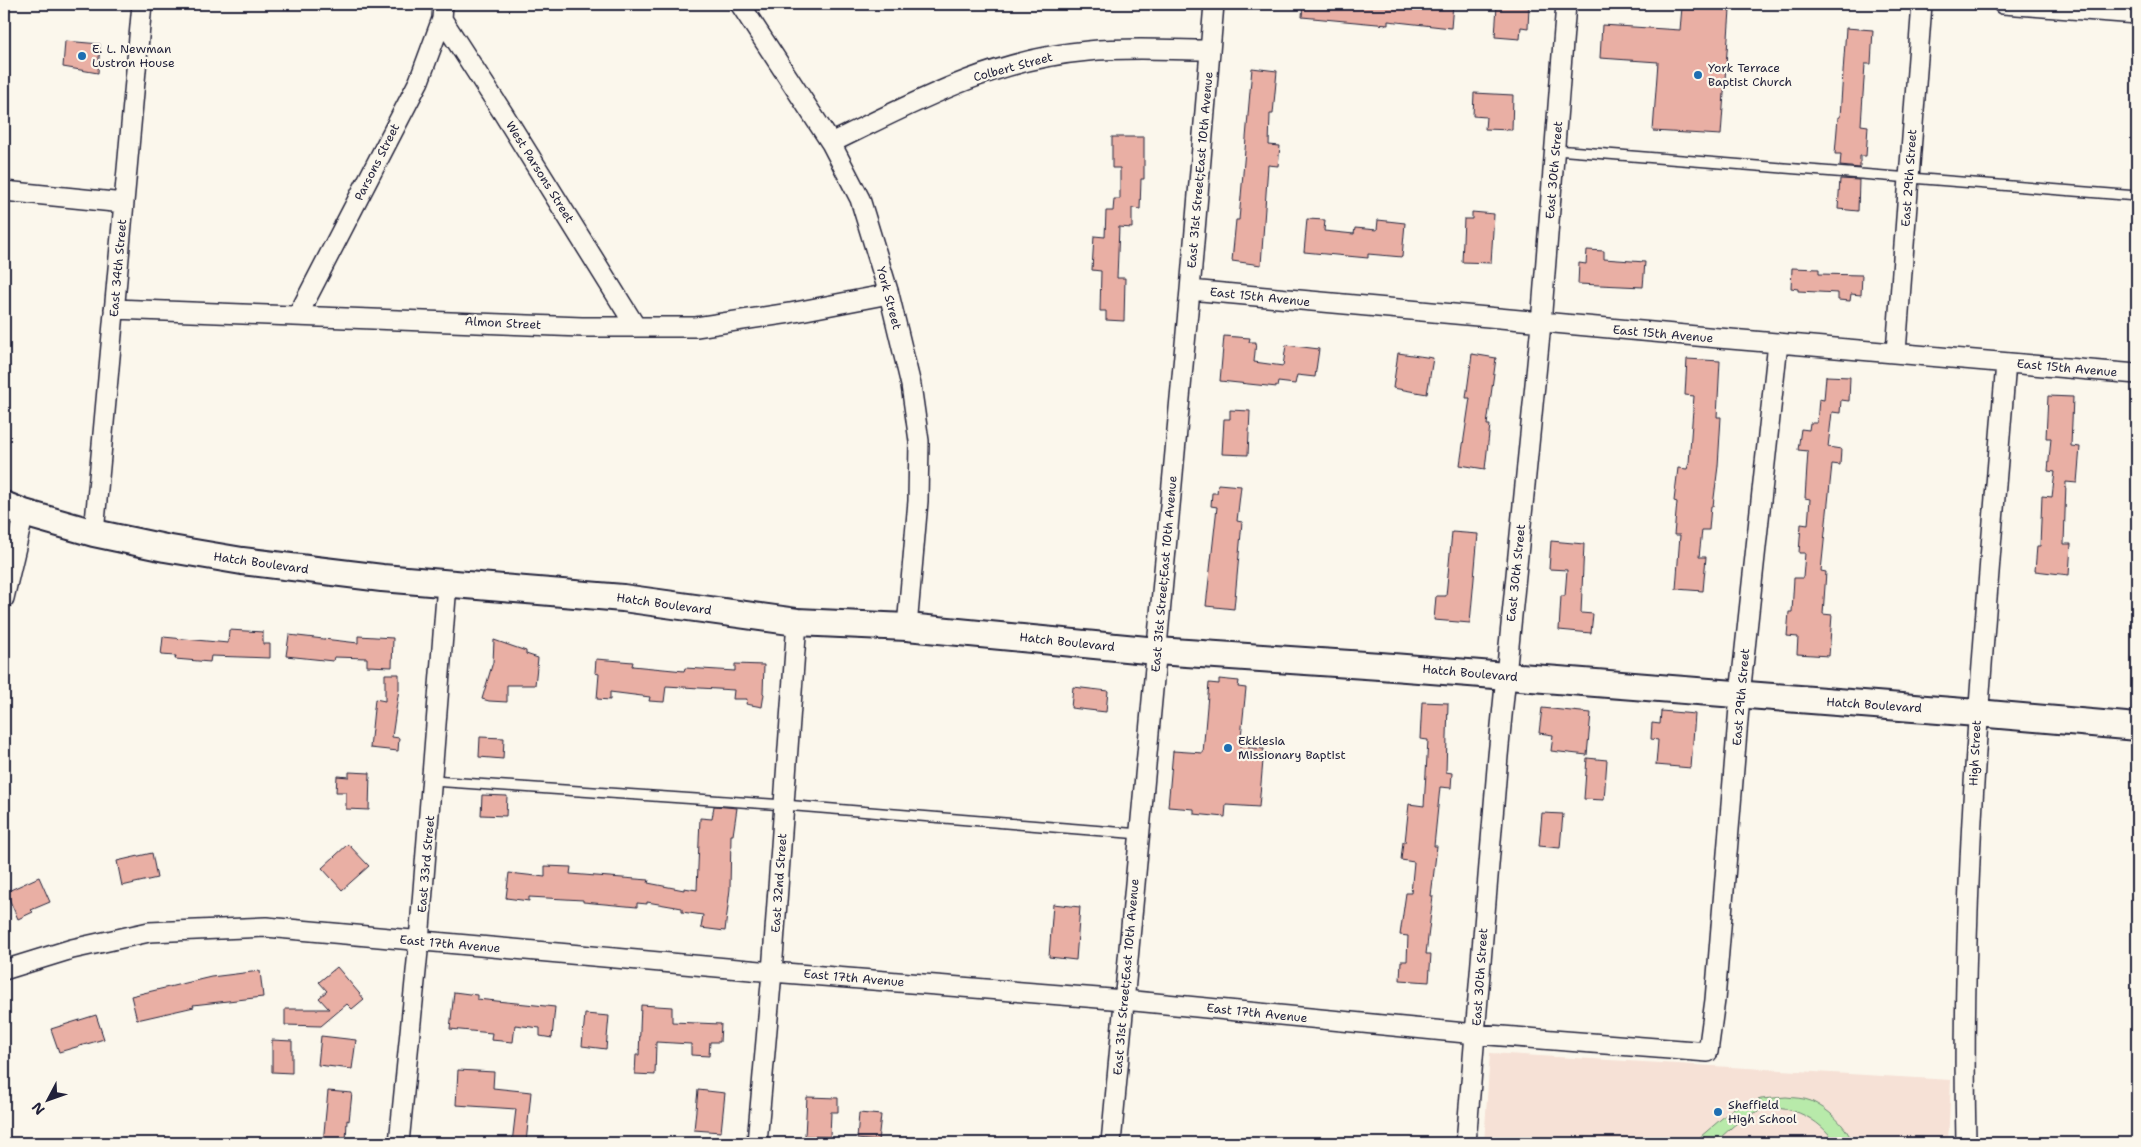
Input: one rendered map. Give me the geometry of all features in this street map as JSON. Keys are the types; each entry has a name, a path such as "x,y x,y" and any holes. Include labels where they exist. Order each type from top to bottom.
{"main road":[{"name":"Hatch Boulevard","path":"14,509 94,533 165,548 242,561 322,572 623,598 797,622 907,627 1157,651 1380,666 2137,727"}],"street":[{"name":"East 34th Street","path":"94,533 142,4"},
{"name":"York Street","path":"740,4 831,143 860,199 890,294 911,385 919,441 918,501 907,627"},
{"name":"East 31st Street;East 10th Avenue","path":"1111,1143 1190,290 1214,4"},
{"name":"East 30th Street","path":"1466,1143 1505,677 1541,324 1566,4"},
{"name":"East 29th Street","path":"1896,352 1922,4"},
{"path":"2003,4 2137,14"},
{"name":"Parsons Street","path":"298,315 415,89 442,11"},
{"name":"West Parsons Street","path":"442,11 636,327"},
{"name":"Colbert Street","path":"831,143 935,91 991,70 1049,56 1089,51 1210,50"},
{"path":"4,191 124,203"},
{"name":"East 15th Avenue","path":"1190,290 1541,324 1896,352 2137,374"},
{"name":"Almon Street","path":"114,308 582,327 696,326 726,324 890,294"},
{"name":"East 29th Street","path":"1708,1052 1716,990 1740,695 1778,343"},
{"name":"High Street","path":"1966,1143 1964,1053 1977,713 2006,363"},
{"path":"4,598 14,509"},
{"name":"East 33rd Street","path":"399,1143 420,941 447,584"},
{"name":"East 32nd Street","path":"757,1143 772,972 797,622"},
{"name":"East 17th Avenue","path":"4,970 72,949 149,932 266,927 772,972 1124,1000 1476,1034 1708,1052"}],"lane":[{"path":"1556,150 2137,196"},
{"path":"433,781 784,805 1140,834"}],"shaded area":[{"name":"Sheffield High School","path":"1490,1053 1951,1080 1948,1143 1484,1143"}],"green space":[{"path":"1786,1097 1808,1100 1824,1108 1846,1130 1853,1143 1836,1143 1817,1123 1793,1111 1767,1109 1741,1120 1714,1143 1693,1143 1734,1108 1761,1099"}],"building":[{"path":"1303,4 1453,4 1451,28 1388,21 1388,25 1302,17"},
{"path":"1497,5 1529,7 1528,28 1521,27 1520,39 1495,37"},
{"name":"York Terrace Baptist Church","path":"1682,7 1730,10 1721,135 1653,131 1658,62 1600,58 1602,25 1680,30"},
{"path":"1846,28 1873,30 1871,64 1865,64 1861,125 1868,126 1866,156 1860,156 1860,168 1840,166 1841,154 1835,154 1838,117 1840,117"},
{"name":"E. L. Newman Lustron House","path":"65,41 100,44 98,73 63,67"},
{"path":"1252,68 1277,71 1273,114 1270,114 1269,145 1280,146 1278,166 1268,165 1261,265 1232,261 1236,220 1239,220"},
{"path":"1474,93 1513,95 1512,130 1485,129 1486,117 1473,116"},
{"path":"1112,137 1144,137 1144,179 1141,179 1140,209 1132,208 1132,228 1119,227 1117,278 1125,278 1124,321 1106,320 1106,311 1100,311 1101,271 1092,270 1094,236 1105,237 1106,211 1113,211 1114,199 1120,199 1120,168 1112,168"},
{"path":"1840,179 1859,180 1858,211 1838,209"},
{"path":"1472,212 1494,214 1491,263 1462,262 1464,219 1472,219"},
{"path":"1307,219 1325,220 1324,231 1354,234 1355,228 1377,230 1378,220 1405,223 1402,257 1368,254 1368,258 1304,252"},
{"path":"1587,250 1604,251 1604,259 1645,262 1643,287 1578,284 1579,263 1586,264"},
{"path":"1792,268 1819,269 1819,274 1862,275 1861,295 1851,294 1850,301 1838,300 1838,293 1798,291 1798,289 1791,288"},
{"path":"1224,336 1250,338 1249,342 1256,342 1254,362 1283,366 1286,345 1319,349 1315,377 1297,375 1295,384 1278,382 1277,387 1220,381"},
{"path":"1398,353 1433,358 1427,394 1393,388"},
{"path":"1472,354 1496,358 1487,425 1490,425 1485,469 1460,465 1470,398 1466,398"},
{"path":"1687,359 1720,361 1717,417 1721,417 1718,466 1709,530 1702,530 1699,557 1706,557 1703,591 1676,589 1680,535 1674,535 1677,502 1674,501 1678,468 1687,469 1689,463 1694,396 1685,395"},
{"path":"1826,376 1850,377 1849,401 1841,400 1840,413 1832,412 1828,447 1841,449 1840,465 1832,464 1821,571 1826,572 1823,614 1832,615 1829,656 1797,654 1798,637 1787,636 1789,612 1792,612 1794,578 1803,578 1805,553 1799,553 1801,524 1808,525 1810,499 1805,498 1808,451 1798,450 1801,429 1809,430 1810,423 1817,423 1819,399 1824,400"},
{"path":"2048,396 2073,397 2071,446 2080,447 2077,483 2066,482 2064,544 2071,544 2069,575 2035,571 2037,546 2040,546 2042,496 2052,497 2055,472 2048,471 2051,438 2046,438"},
{"path":"1230,410 1250,411 1248,455 1222,454 1224,419 1230,419"},
{"path":"1218,484 1241,486 1237,521 1242,522 1234,609 1206,606 1217,507 1211,506 1212,493 1217,493"},
{"path":"1452,532 1478,534 1470,623 1434,620 1436,596 1446,596"},
{"path":"1551,541 1584,544 1581,613 1593,614 1591,633 1559,630 1561,596 1565,596 1567,570 1549,569"},
{"path":"229,630 263,632 263,644 270,644 270,658 211,656 210,662 175,659 176,656 161,655 163,637 228,643"},
{"path":"289,635 358,643 358,636 393,638 392,667 367,666 367,658 334,657 333,661 286,656"},
{"path":"494,640 526,651 526,654 538,658 535,685 507,685 507,702 482,699 493,662"},
{"path":"596,659 633,662 632,666 684,671 685,668 735,671 735,664 764,665 762,707 746,704 747,699 733,699 734,690 666,686 664,702 649,701 650,697 610,692 610,700 597,699 599,674 595,673"},
{"path":"385,674 399,674 399,689 392,737 399,738 398,751 370,748 375,699 385,701"},
{"name":"Ekklesia Missionary Baptist","path":"1219,679 1239,681 1238,687 1246,688 1240,747 1264,749 1259,807 1226,805 1225,817 1194,814 1194,809 1168,807 1173,751 1203,753 1209,683 1219,684"},
{"path":"1073,687 1108,691 1106,712 1071,708"},
{"path":"1422,702 1448,703 1446,772 1452,773 1451,788 1440,787 1434,846 1437,846 1431,896 1433,896 1426,954 1431,954 1429,982 1400,980 1401,961 1407,961 1408,936 1400,935 1406,893 1411,893 1414,862 1401,860 1403,842 1405,842 1409,804 1424,806 1428,740 1420,739"},
{"path":"1542,708 1591,713 1587,755 1551,751 1553,735 1539,733"},
{"path":"1661,711 1695,714 1691,768 1656,765 1658,740 1651,739 1652,723 1660,724"},
{"path":"480,737 504,738 503,759 479,757"},
{"path":"1587,758 1607,760 1604,800 1584,799"},
{"path":"349,772 370,773 369,810 346,809 346,792 336,792 337,776 349,777"},
{"path":"482,795 507,796 506,816 481,815"},
{"path":"714,806 737,808 733,835 731,835 730,889 725,931 701,928 703,915 682,912 682,908 647,902 647,904 637,903 637,907 583,902 583,900 529,897 529,901 506,898 509,873 545,877 545,866 571,867 570,874 649,880 648,883 684,890 684,888 697,890 700,818 712,819"},
{"path":"1542,813 1563,814 1560,848 1539,846"},
{"path":"348,844 369,866 342,890 322,868"},
{"path":"152,853 157,878 122,886 117,861"},
{"path":"39,877 50,902 31,910 33,912 18,919 6,892"},
{"path":"1053,904 1080,907 1076,960 1049,957"},
{"path":"337,967 364,999 352,1009 347,1004 321,1026 285,1025 285,1009 329,1009 319,998 327,991 319,982"},
{"path":"260,971 263,997 193,1005 194,1007 137,1020 131,996 211,977"},
{"path":"454,992 477,995 477,999 555,1007 552,1038 540,1036 540,1028 515,1025 513,1042 491,1040 492,1033 450,1029"},
{"path":"641,1005 672,1007 672,1022 721,1024 720,1042 710,1042 709,1056 691,1055 691,1044 656,1042 655,1075 635,1074 636,1055 639,1055"},
{"path":"585,1014 609,1016 606,1049 582,1046"},
{"path":"96,1015 104,1039 59,1052 51,1029"},
{"path":"321,1036 356,1040 352,1069 318,1065"},
{"path":"272,1040 292,1041 292,1073 272,1072"},
{"path":"458,1070 494,1072 493,1088 531,1092 526,1143 512,1143 516,1109 456,1105"},
{"path":"698,1090 725,1093 721,1132 694,1130"},
{"path":"328,1091 352,1093 349,1121 347,1120 346,1143 323,1143"},
{"path":"807,1097 838,1098 838,1112 831,1112 830,1137 805,1136"},
{"path":"859,1113 881,1115 878,1141 857,1139"}],"place":[{"name":"E. L. Newman Lustron House","path":"82,56"},
{"name":"York Terrace Baptist Church","path":"1698,75"},
{"name":"Ekklesia Missionary Baptist","path":"1228,748"},
{"name":"Sheffield High School","path":"1718,1112"}]}
